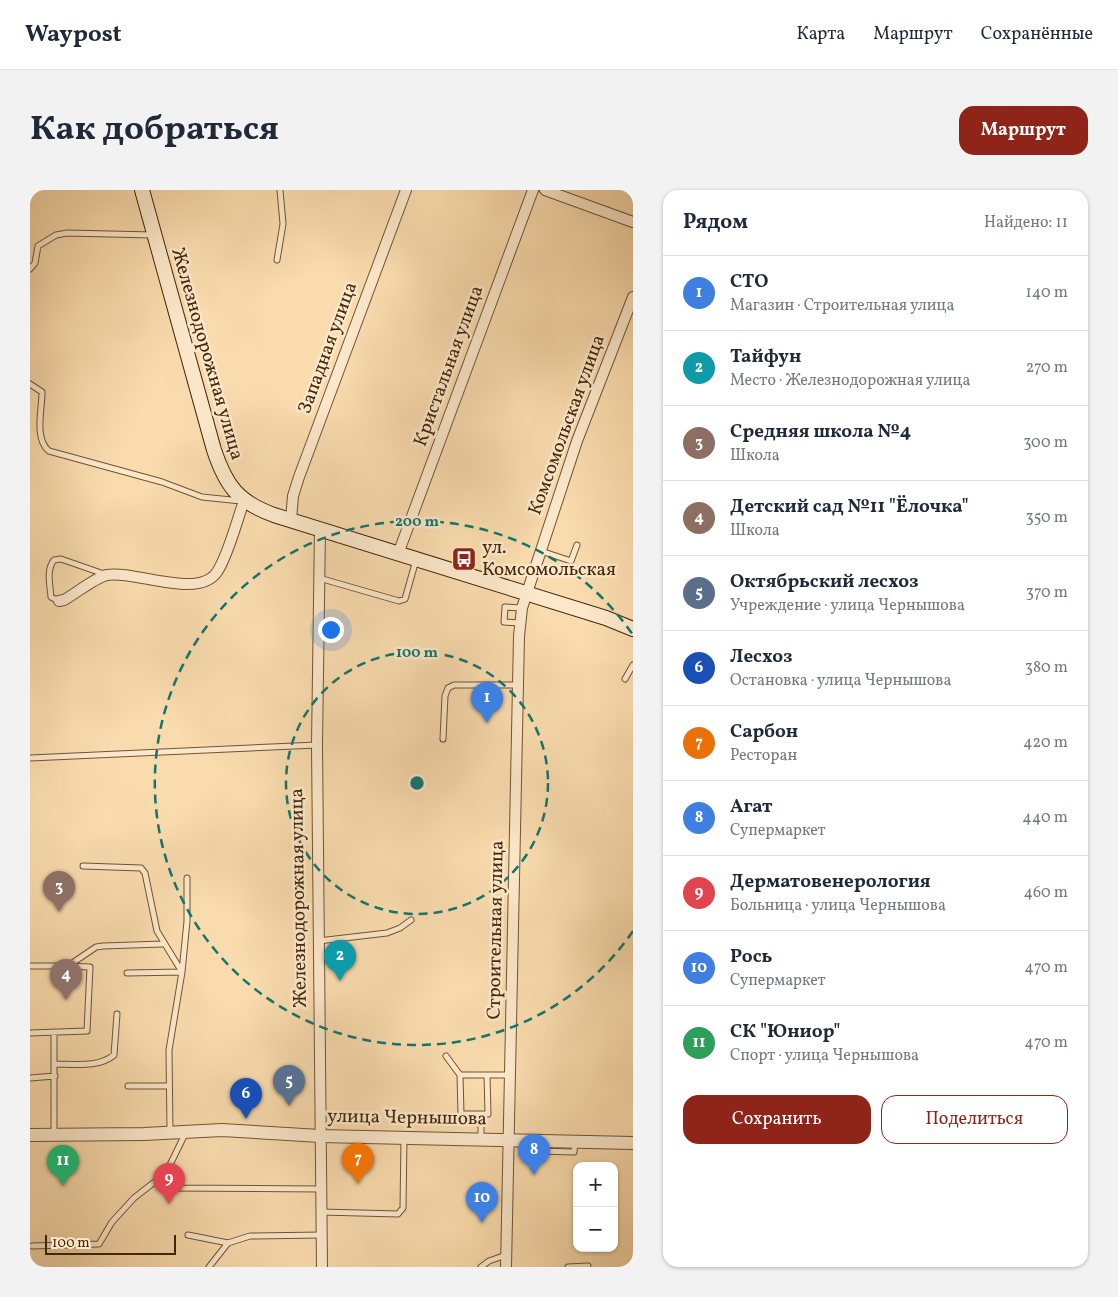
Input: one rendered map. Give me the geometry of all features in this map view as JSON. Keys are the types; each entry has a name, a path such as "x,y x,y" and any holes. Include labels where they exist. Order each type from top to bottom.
{"main road":[{"name":"Железнодорожная улица","path":"142,190 153,236 218,461 227,482 244,501 260,510 606,618 633,629"}],"street":[{"name":"Западная улица","path":"291,520 293,496 299,477 406,190"},
{"name":"Кристальная улица","path":"398,554 533,190"},
{"path":"545,190 633,222"},
{"name":"Комсомольская улица","path":"526,594 578,441 633,297"},
{"path":"58,601 64,600 106,575 186,584 209,580 220,566 244,501"},
{"name":"Железнодорожная улица","path":"320,529 316,745 322,1267"},
{"name":"Строительная улица","path":"506,1267 518,685 520,624 526,594"},
{"name":"улица Чернышова","path":"30,1135 243,1130 320,1136 538,1139 633,1143"}],"lane":[{"path":"276,260 283,224 280,190"},
{"path":"30,269 35,263 38,246 56,235 68,233 153,236"},
{"path":"30,384 42,392 40,438 48,452 162,482 202,498 244,501"},
{"path":"540,551 571,561 577,545"},
{"path":"58,601 51,597 49,582 50,565 54,560 61,559 106,575"},
{"path":"319,578 399,601 405,599 416,560"},
{"path":"520,624 504,622 505,607 522,608"},
{"path":"625,679 633,665"},
{"path":"443,739 445,696 448,688 454,685 518,685"},
{"path":"30,758 316,745"},
{"path":"83,866 141,868 146,873 156,931 162,944 182,972"},
{"path":"170,1133 169,1050 188,921 187,878"},
{"path":"318,941 386,933 400,928 410,920"},
{"path":"68,966 96,947 162,944"},
{"path":"30,966 90,967 87,1031 30,1033"},
{"path":"127,973 182,972"},
{"path":"54,1064 99,1063 107,1061 114,1055 117,1014"},
{"path":"54,1032 54,1135"},
{"path":"446,1056 460,1075 460,1114 488,1114 487,1075"},
{"path":"460,1075 510,1075"},
{"path":"30,1078 55,1076"},
{"path":"128,1086 168,1086"},
{"path":"480,1114 481,1138"},
{"path":"32,1246 99,1244 112,1222 134,1198 162,1178 184,1140 186,1132"},
{"path":"321,1212 398,1214 403,1208 404,1137"},
{"path":"162,1178 165,1186 170,1188 321,1189"},
{"path":"188,1235 228,1243 250,1236 322,1235"},
{"path":"209,1267 228,1243"},
{"path":"481,1267 494,1258 506,1255"},
{"path":"568,1267 588,1266"}],"place":[{"name":"ул. Комсомольская","path":"464,559"},
{"name":"СТО","path":"487,723"},
{"name":"Средняя школа №4","path":"59,912"},
{"name":"Тайфун","path":"340,981"},
{"name":"Детский сад №11 \"Ёлочка\"","path":"66,1000"},
{"name":"Октябрьский лесхоз","path":"289,1106"},
{"name":"Лесхоз","path":"246,1119"},
{"name":"Агат","path":"534,1175"},
{"name":"Сарбон","path":"358,1184"},
{"name":"СК \"Юниор\"","path":"63,1186"},
{"name":"Дерматовенерология","path":"169,1204"},
{"name":"Рось","path":"482,1223"}]}
